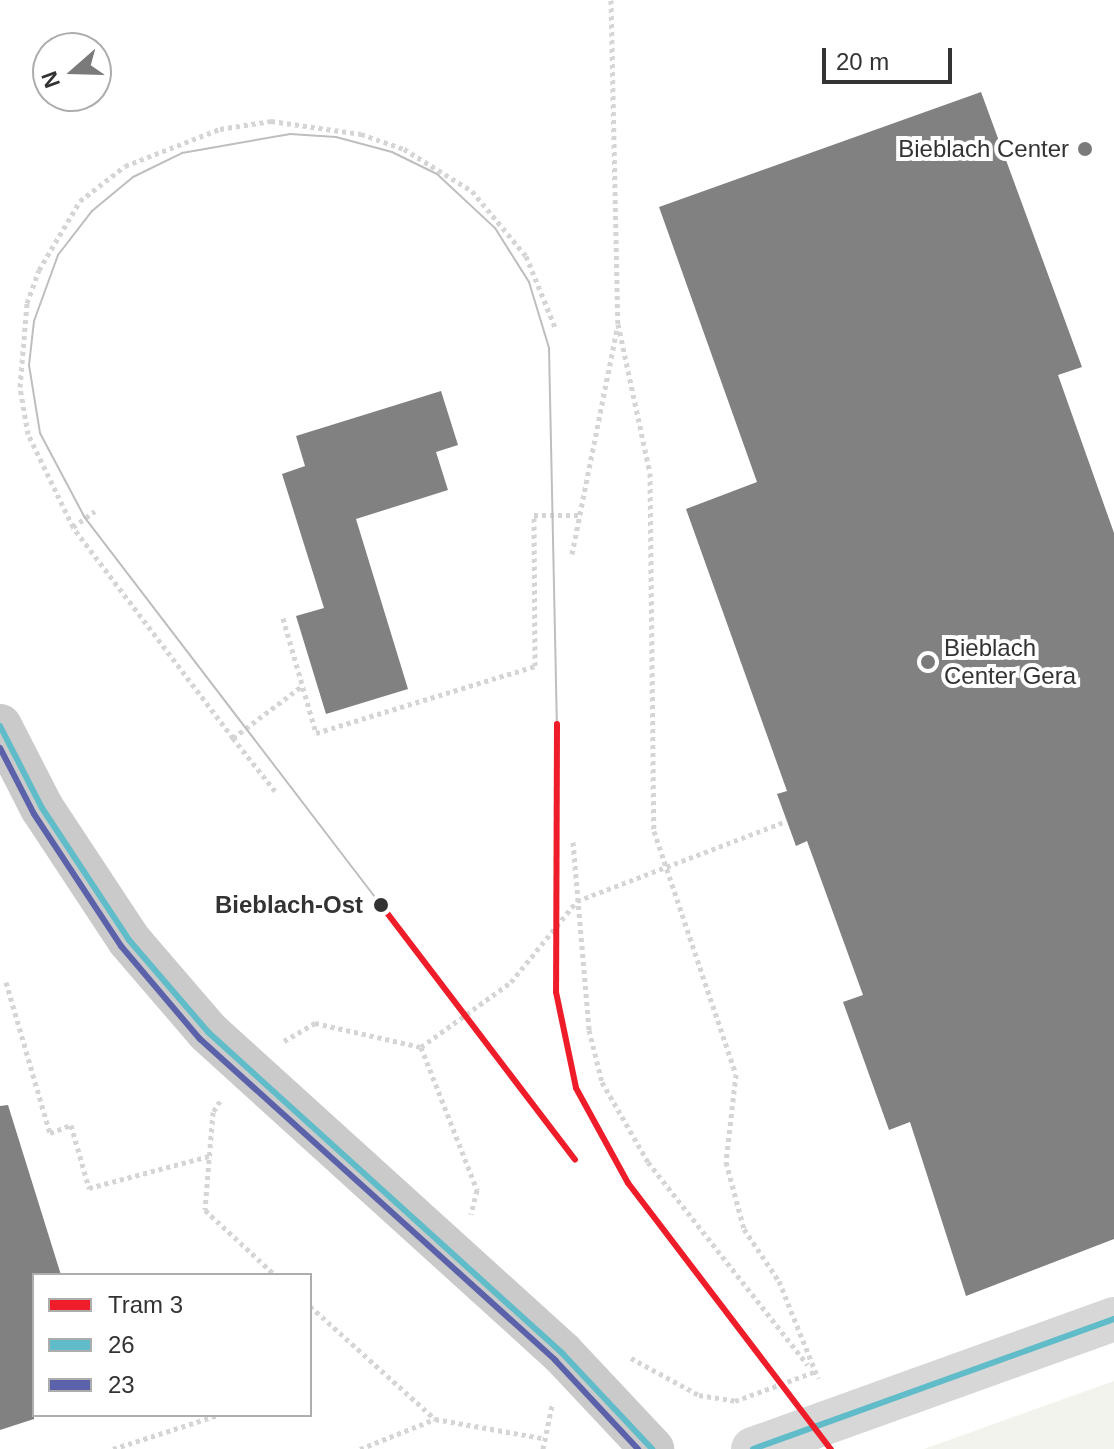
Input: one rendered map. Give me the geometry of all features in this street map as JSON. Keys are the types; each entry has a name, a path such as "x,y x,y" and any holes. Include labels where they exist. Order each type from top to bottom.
{"main road":[{"path":"0,726 42,808 129,940 243,1066 461,1258 588,1378 652,1449"}],"street":[{"path":"753,1449 1114,1319"}],"path":[{"path":"611,0 618,324 650,473 654,831 664,871 736,1074 726,1162 744,1229 779,1281 814,1372"},
{"path":"275,791 73,527 28,434 20,387 27,303 39,270 80,201 125,166 171,143 271,121 321,124 404,149 472,191 503,223 542,287 555,327"},
{"path":"572,554 618,324"},
{"path":"73,527 95,511"},
{"path":"283,618 316,733 535,666 534,515 580,515"},
{"path":"233,738 302,686"},
{"path":"273,1273 205,1210 213,1112 243,1066 315,1023 421,1047 511,982 577,901 664,871 787,821"},
{"path":"573,842 589,1030 620,1122 846,1415"},
{"path":"6,982 50,1133 71,1125 89,1188 209,1156"},
{"path":"421,1047 477,1190 461,1258"},
{"path":"312,1308 435,1419"},
{"path":"588,1378 628,1356 699,1395 735,1401 814,1372"},
{"path":"113,1449 212,1417"},
{"path":"360,1449 435,1419 542,1438 543,1449"}],"shaded area":[{"path":"1114,1381 1114,1449 924,1449"}],"building":[{"name":"Bieblach Center Gera","path":"981,92 1082,367 1058,375 1114,533 1114,1239 966,1296 910,1122 889,1130 843,1002 863,995 807,841 796,846 777,794 787,791 686,509 757,482 659,207"},
{"path":"441,391 458,445 436,452 448,490 356,519 408,689 326,714 296,616 324,608 282,474 305,466 296,436"},
{"path":"8,1105 60,1273 32,1273 34,1419 0,1430 0,1106"}],"tram line":[{"path":"381,905 85,518 40,433 29,365 34,321 58,255 92,211 133,177 182,153 290,134 336,137 392,152 437,174 495,228 529,282 549,348 557,724"},
{"name":"3","path":"557,724 556,992 576,1088 628,1183 831,1449"},
{"name":"3","path":"381,905 575,1160"}],"transit line":[{"name":"26","path":"0,726 42,808 129,940 208,1032 562,1353 652,1449"},
{"name":"23","path":"0,748 34,814 121,946 200,1039 555,1360 638,1449"},
{"name":"26","path":"753,1449 1114,1319"}],"place":[{"name":"Bieblach Center","path":"1085,149"},
{"name":"Bieblach Center Gera","path":"928,662"},
{"name":"Bieblach-Ost","path":"381,905"}]}
